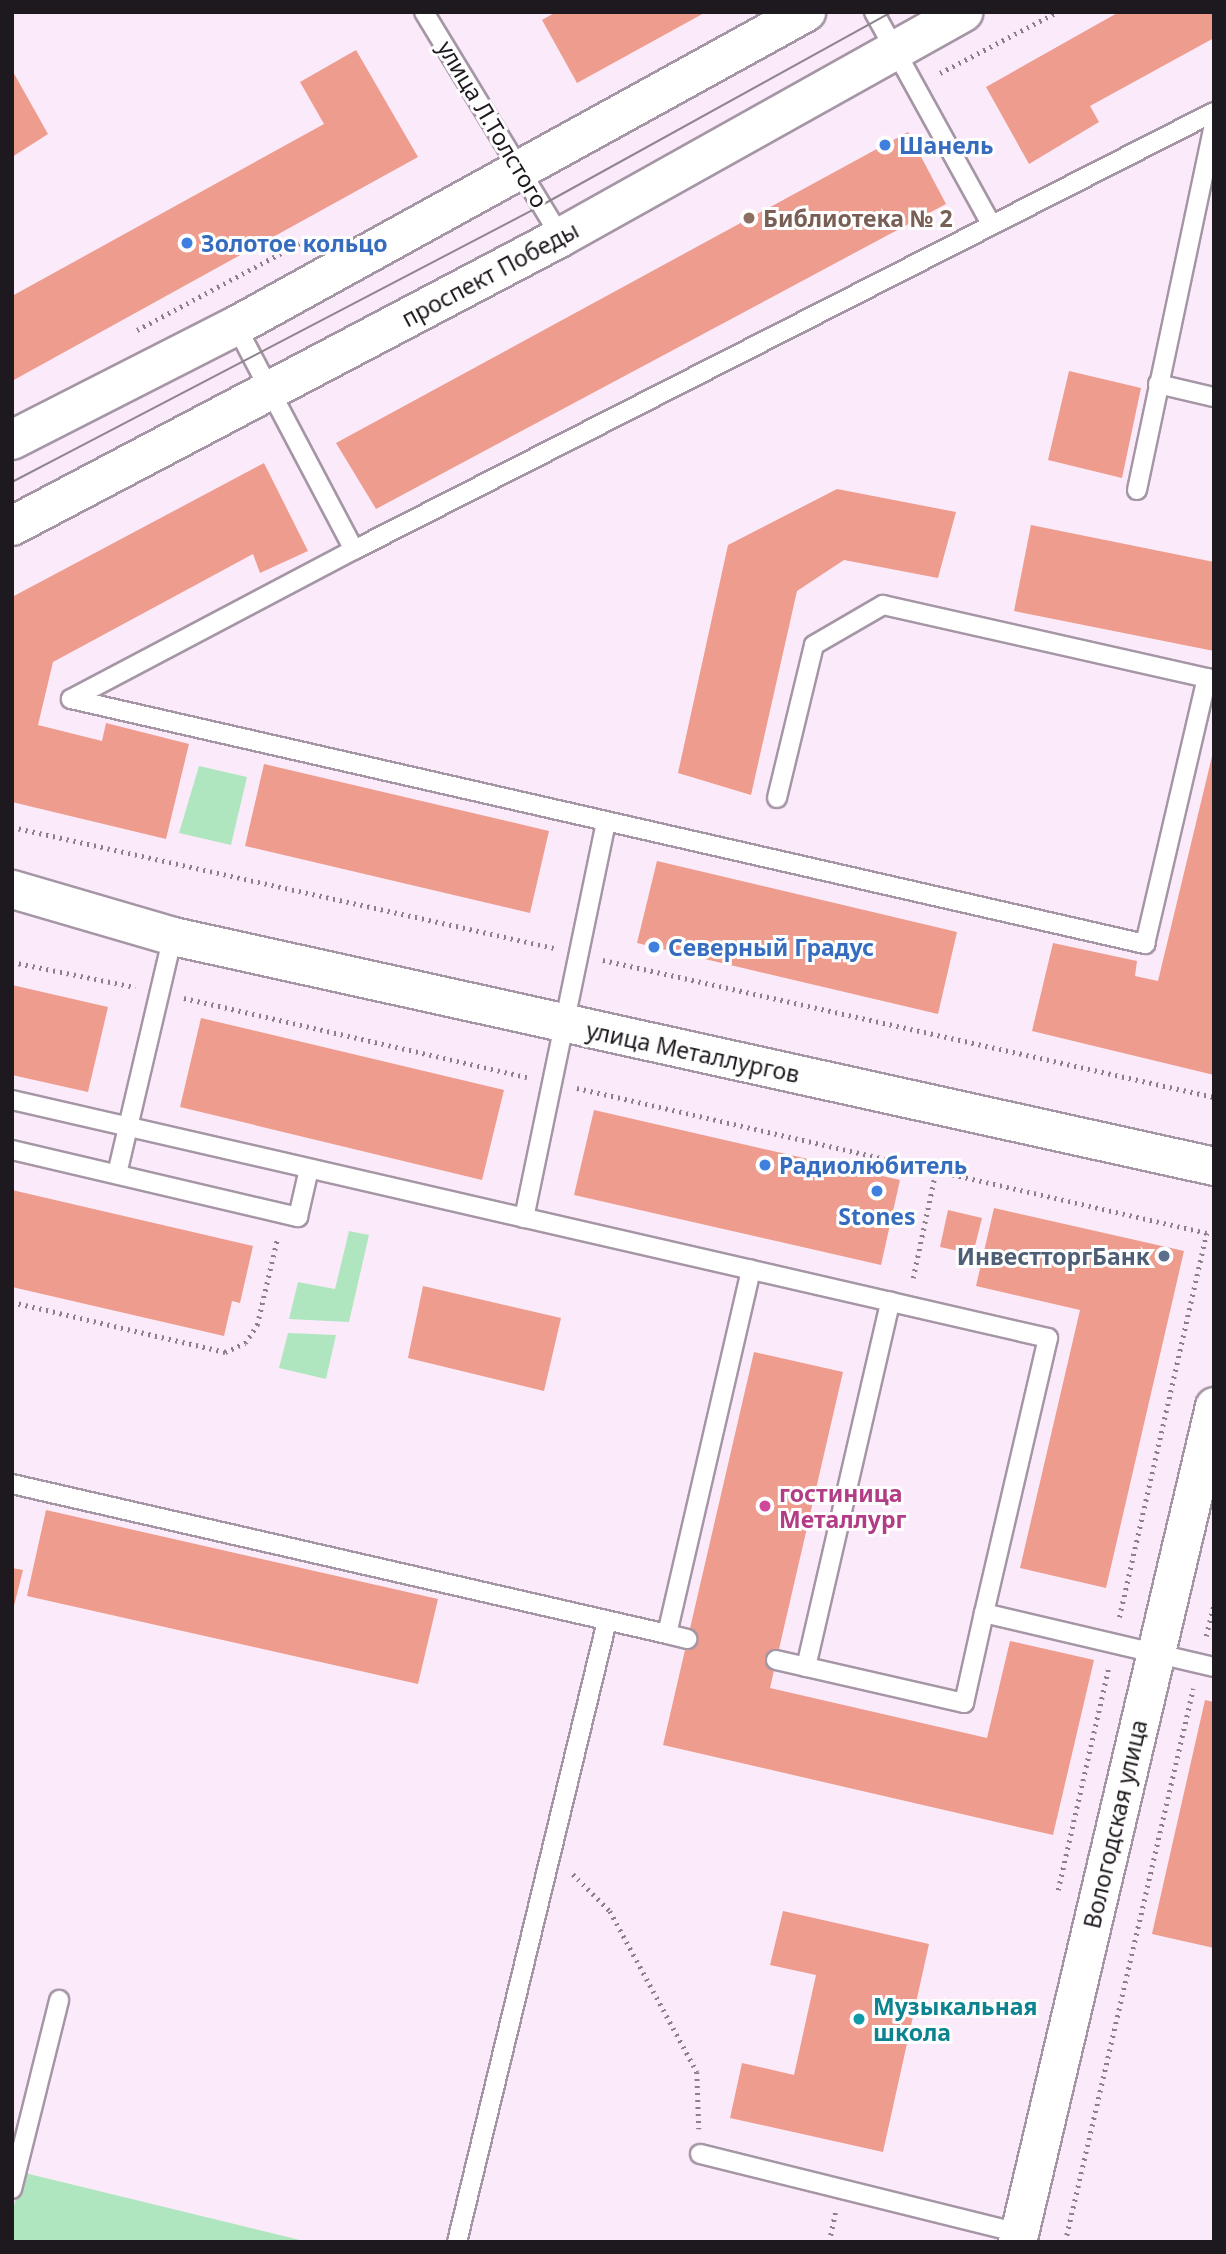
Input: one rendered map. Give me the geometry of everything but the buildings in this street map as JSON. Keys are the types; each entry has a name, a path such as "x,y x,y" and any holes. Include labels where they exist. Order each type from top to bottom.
{"street":[{"path":"12,440 236,326 806,12"},
{"name":"проспект Победы","path":"12,526 561,237 896,49 947,16"},
{"name":"улица Металлургов","path":"12,889 173,936"},
{"name":"улица Металлургов","path":"12,910 173,936 1214,1166"},
{"name":"Вологодская улица","path":"1018,2237 1156,1653 1208,1458 1214,1406"}],"lane":[{"name":"улица Л.Толстого","path":"424,12 522,167 561,237"},
{"path":"874,12 991,224"},
{"path":"777,798 814,645 883,605 1210,679 1145,944 71,699 354,550 1214,112"},
{"path":"1137,491 1214,125"},
{"path":"236,326 354,550"},
{"path":"1158,384 1214,397"},
{"path":"524,1218 606,822"},
{"path":"117,1174 173,936"},
{"path":"12,1100 1048,1339 964,1703 776,1660"},
{"path":"12,1150 298,1217 309,1169"},
{"path":"667,1634 751,1270"},
{"path":"806,1667 898,1304"},
{"path":"12,1484 687,1639"},
{"path":"984,1614 1206,1666"},
{"path":"457,2242 607,1621"},
{"path":"12,2189 59,2000"},
{"path":"700,2154 1018,2237"}],"path":[{"path":"12,827 1214,1097"},
{"path":"12,962 160,993 1208,1233 1056,1900"},
{"path":"898,1304 936,1170"},
{"path":"12,1302 225,1352 235,1348 257,1325 284,1213"},
{"path":"1065,2242 1206,1666 1214,1603"},
{"path":"552,1852 610,1911 697,2072 700,2154"}],"green space":[{"path":"199,766 247,777 231,845 179,833"},
{"path":"349,1231 369,1235 349,1322 289,1319 298,1282 335,1289"},
{"path":"288,1333 336,1335 326,1379 279,1368"},
{"path":"25,2173 308,2242 12,2242 12,2211"}],"tram line":[{"path":"12,482 542,205 891,12"}],"place":[{"name":"Шанель","path":"885,145"},
{"name":"Библиотека № 2","path":"749,218"},
{"name":"Золотое кольцо","path":"187,243"},
{"name":"Северный Градус","path":"654,947"},
{"name":"Радиолюбитель","path":"765,1165"},
{"name":"Stones","path":"877,1191"},
{"name":"ИнвестторгБанк","path":"1164,1256"},
{"name":"гостиница Металлург","path":"765,1506"},
{"name":"Музыкальная школа","path":"859,2019"}]}
